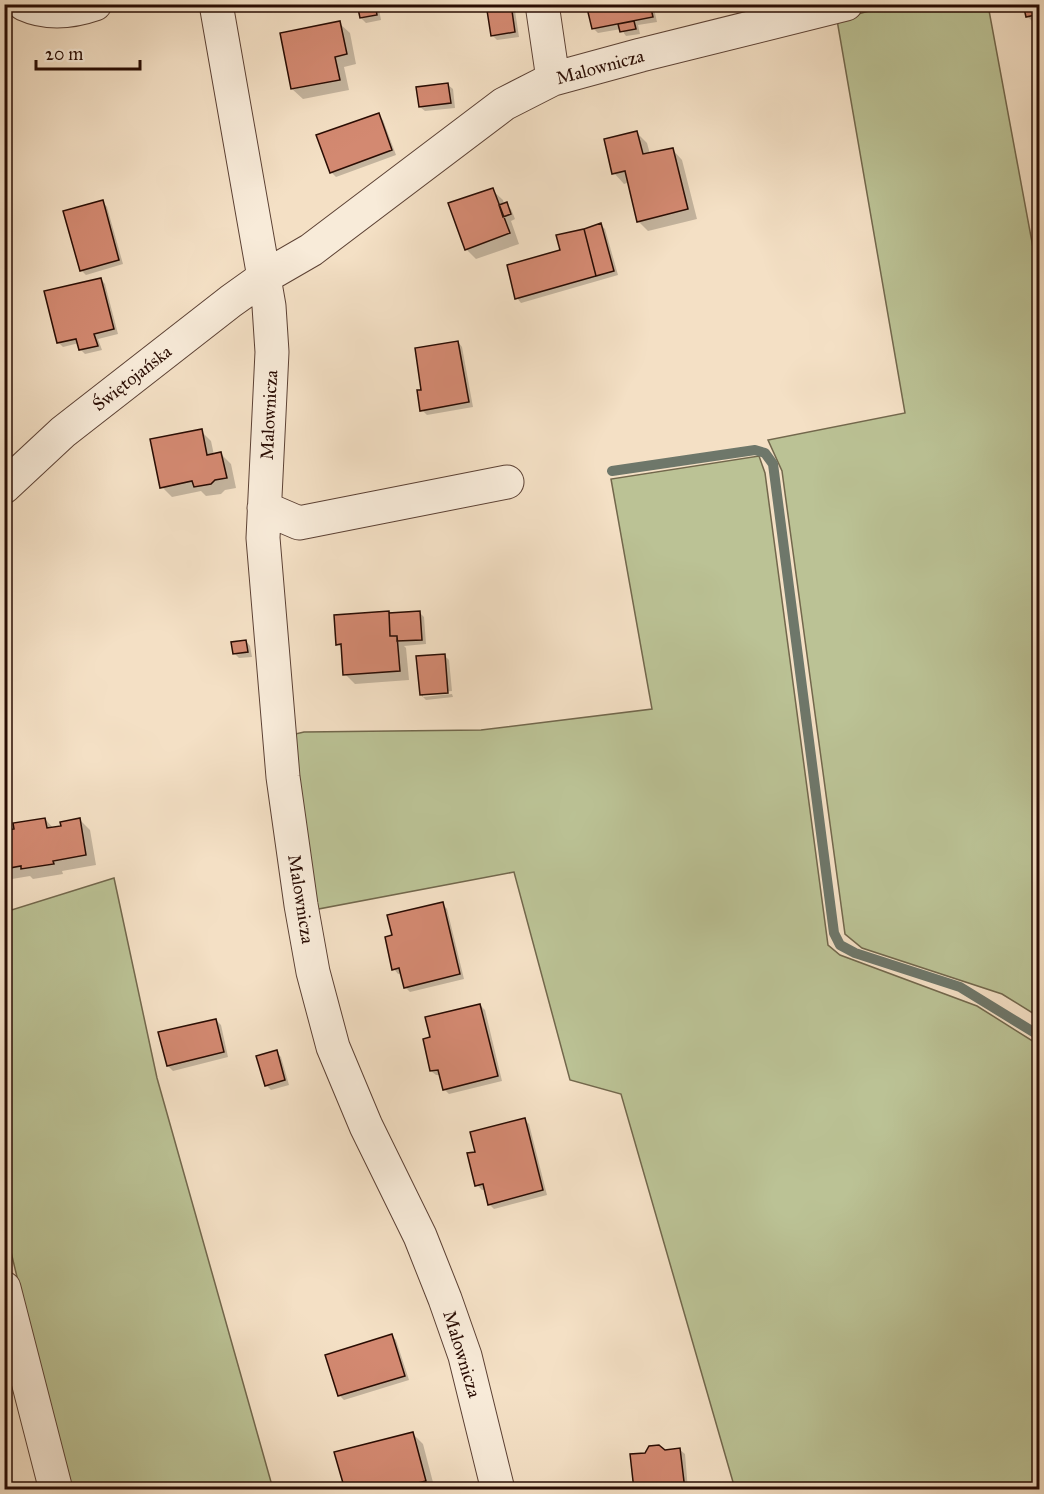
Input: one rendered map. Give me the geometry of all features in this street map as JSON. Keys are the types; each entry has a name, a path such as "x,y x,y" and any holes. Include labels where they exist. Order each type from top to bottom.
{"street":[{"path":"24,4 56,12 76,10 95,4"},
{"name":"Malownicza","path":"216,4 266,276 272,352 263,538 283,777 313,972 333,1047 366,1126 420,1236 445,1299 465,1356 498,1490"},
{"path":"542,4 553,79"},
{"name":"Malownicza","path":"266,276 311,250 504,104 553,79 846,4"},
{"name":"Świętojańska","path":"4,487 63,432 266,276"},
{"path":"264,508 299,523 507,482"},
{"path":"4,1288 56,1490"}],"green space":[{"path":"890,5 988,5 1039,280 1039,1017 1002,994 862,948 845,934 782,471 768,440 905,413 837,20"},
{"path":"759,456 765,473 828,945 840,955 977,1006 1039,1045 1039,1489 735,1489 621,1094 570,1080 514,872 313,910 291,735 304,732 481,730 652,709 611,479"},
{"path":"114,878 157,1078 273,1489 68,1489 5,1227 5,912"}],"building":[{"path":"357,4 375,4 377,15 360,18"},
{"path":"486,4 511,4 515,32 491,36"},
{"path":"586,4 650,4 653,17 592,29"},
{"path":"1023,4 1040,4 1040,14 1026,17"},
{"path":"340,21 347,54 335,57 340,80 291,89 280,33"},
{"path":"634,21 636,29 620,32 618,24"},
{"path":"448,83 451,103 419,107 416,87"},
{"path":"379,113 392,150 330,173 316,135"},
{"path":"637,131 643,154 673,148 688,209 637,222 625,171 612,174 604,139"},
{"path":"493,188 510,233 465,250 448,203"},
{"path":"103,200 119,260 80,271 63,211"},
{"path":"507,202 511,214 503,217 499,205"},
{"path":"601,223 614,271 596,276 584,229"},
{"path":"584,229 596,276 515,299 507,265 560,250 556,235"},
{"path":"101,278 114,329 94,334 98,346 79,350 76,339 57,343 44,291"},
{"path":"458,341 469,402 420,411 417,390 421,390 415,348"},
{"path":"202,429 207,455 221,452 227,478 194,487 192,481 160,488 150,439"},
{"path":"389,611 390,636 397,636 400,671 343,675 341,644 336,645 334,615"},
{"path":"420,611 422,640 397,641 397,636 390,636 389,613"},
{"path":"246,640 248,652 233,654 231,642"},
{"path":"445,654 448,693 420,695 416,656"},
{"path":"45,818 47,828 61,826 60,822 80,818 86,855 53,861 54,864 4,869 4,831 14,829 13,823"},
{"path":"443,902 460,974 404,988 399,968 392,970 385,937 392,935 387,915"},
{"path":"480,1004 498,1076 443,1090 438,1070 430,1071 423,1039 430,1037 425,1017"},
{"path":"216,1019 224,1052 167,1066 158,1032"},
{"path":"277,1050 285,1080 265,1086 256,1056"},
{"path":"525,1118 543,1190 488,1205 483,1184 475,1186 467,1153 475,1152 470,1132"},
{"path":"392,1334 405,1376 338,1396 325,1355"},
{"path":"413,1432 426,1481 389,1490 345,1490 334,1452"},
{"path":"659,1445 665,1450 680,1448 685,1490 634,1490 630,1454 645,1453 649,1446"}],"waterway":[{"path":"612,471 755,450 765,453 773,464 834,933 840,945 855,953 960,987 1040,1036"}]}
